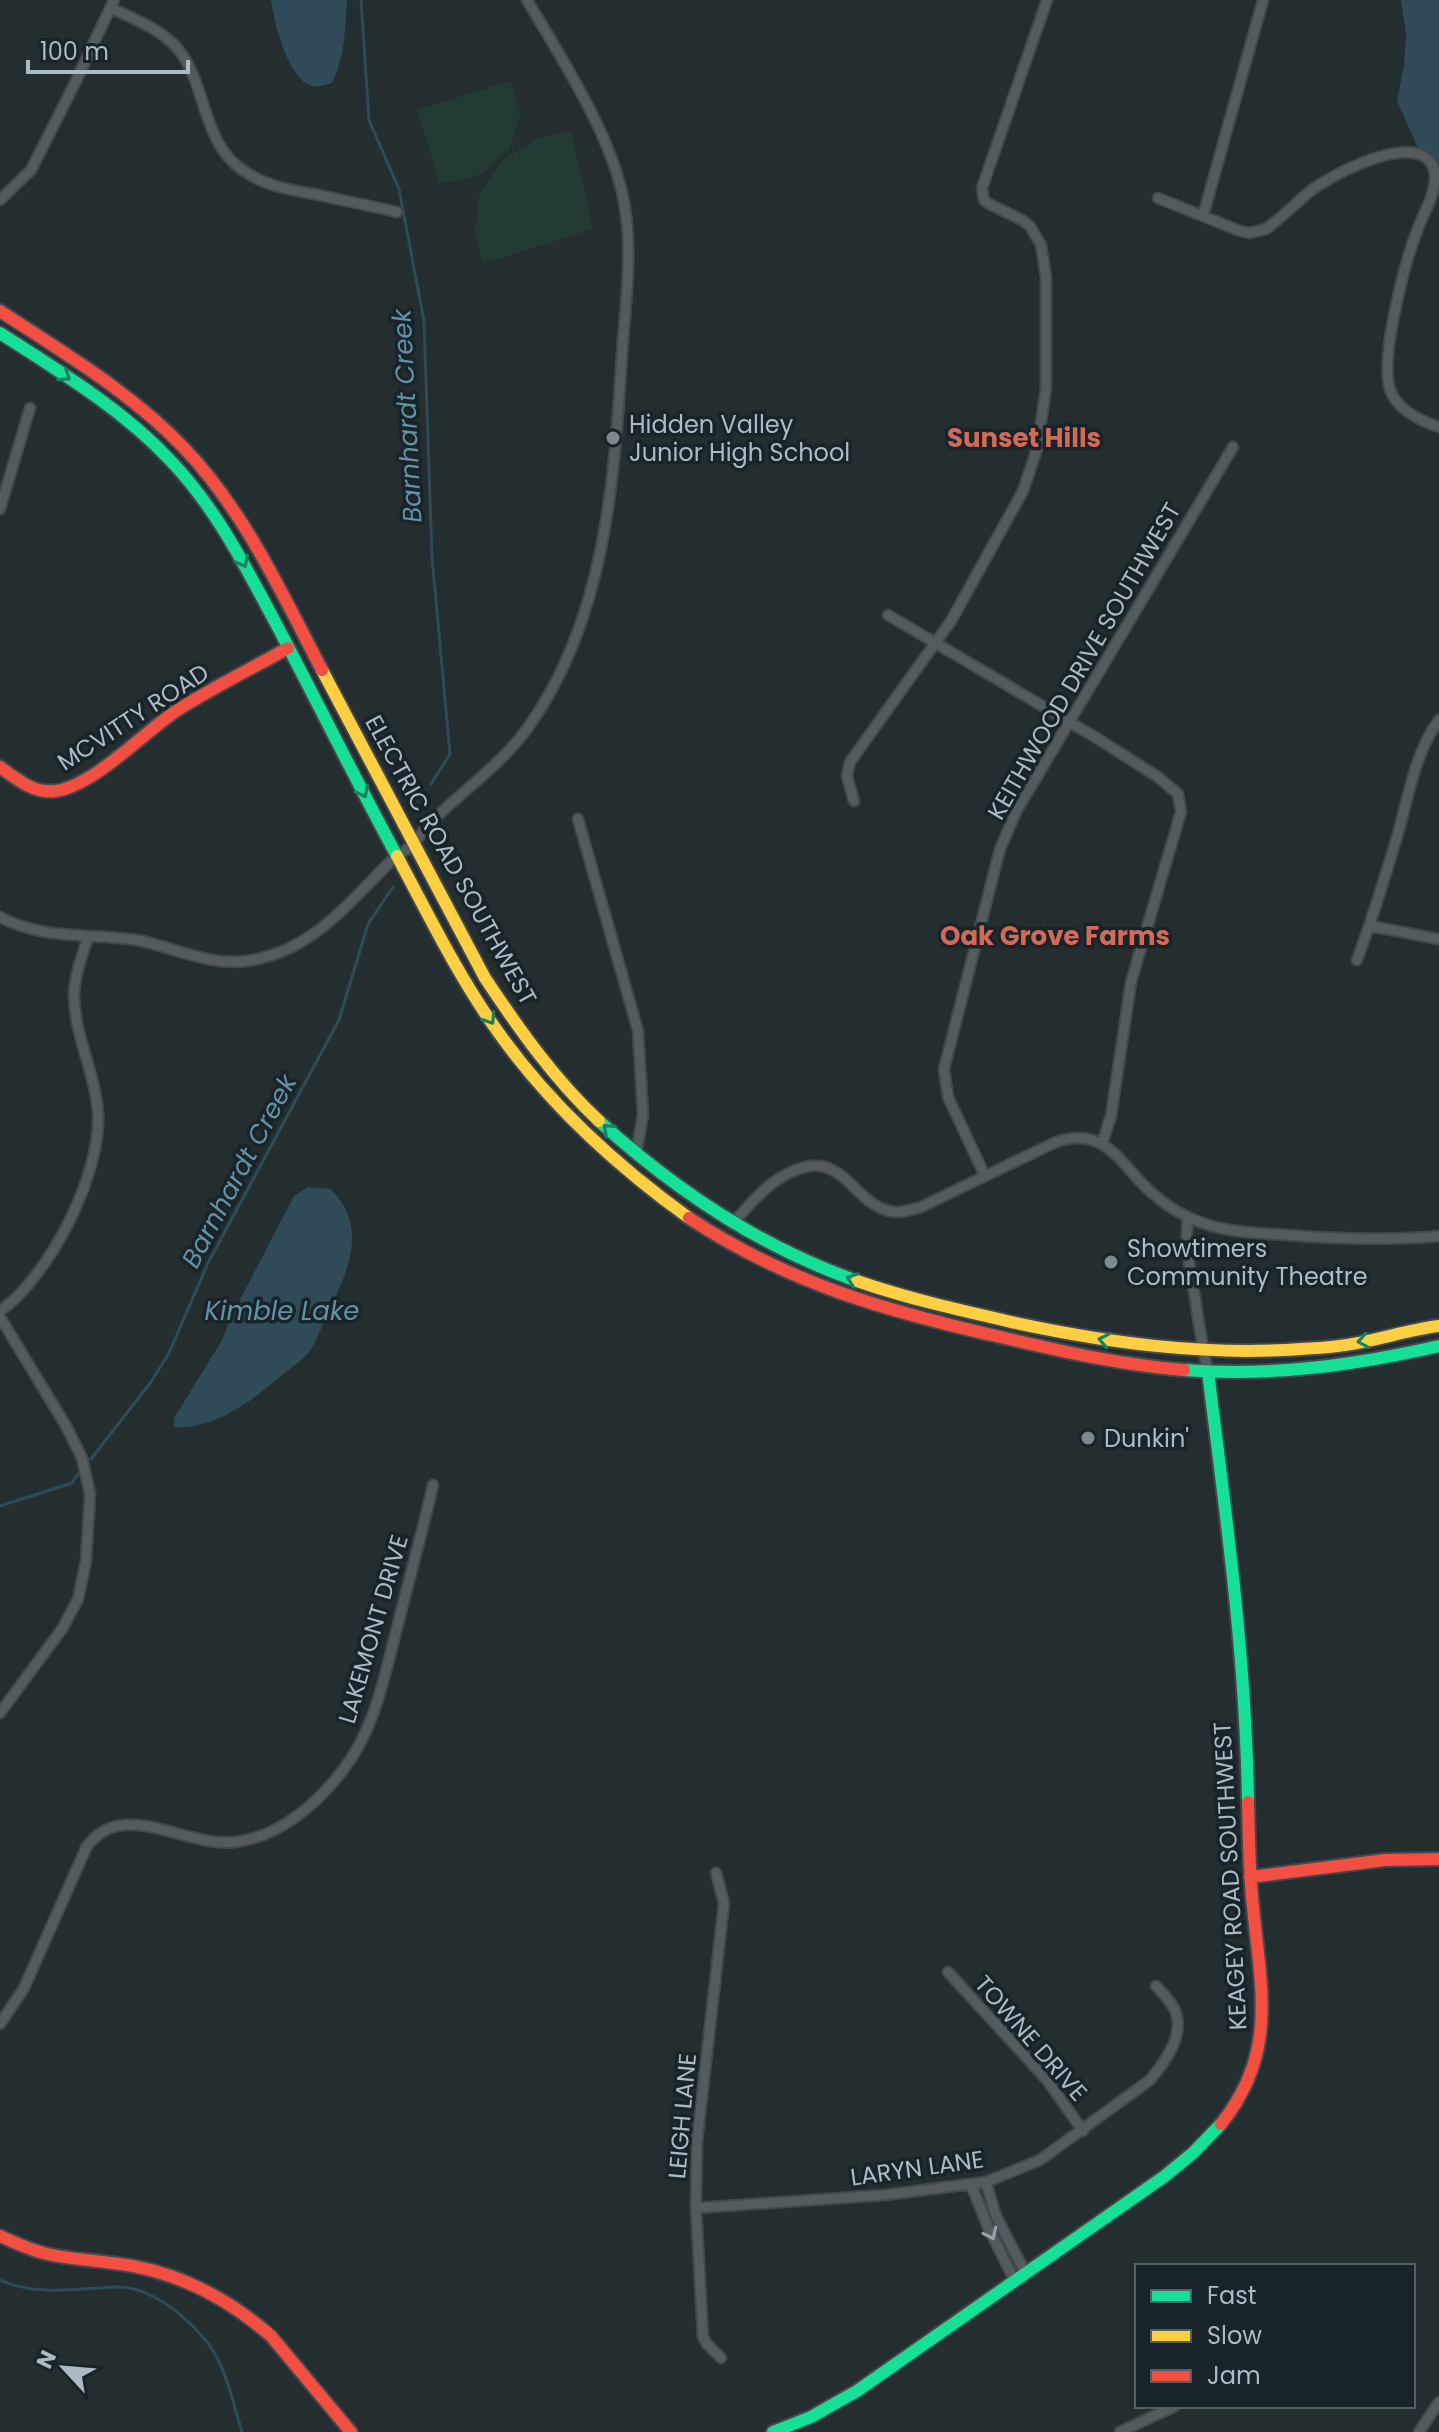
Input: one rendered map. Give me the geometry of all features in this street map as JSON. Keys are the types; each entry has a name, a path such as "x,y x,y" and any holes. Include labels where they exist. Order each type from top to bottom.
{"main road":[{"name":"ELECTRIC ROAD SOUTHWEST","path":"0,311 139,406 207,474 253,541 485,977 518,1027 571,1092 668,1181 732,1224 796,1257 887,1292 1119,1343 1203,1351 1274,1351 1367,1341 1439,1326"},
{"name":"ELECTRIC ROAD SOUTHWEST","path":"0,333 127,420 192,484 231,540 396,857 467,985 525,1067 556,1103 621,1166 699,1224 789,1274 882,1309 927,1322 1128,1363 1208,1372 1266,1371 1374,1360 1439,1346"},
{"name":"MCVITTY ROAD","path":"0,767 34,788 45,791 66,788 89,776 175,711 288,648"},
{"name":"KEAGEY ROAD SOUTHWEST","path":"773,2432 811,2417 857,2391 1190,2155 1225,2118 1243,2092 1257,2055 1261,2020 1250,1877 1246,1723 1208,1372"},
{"path":"1250,1877 1385,1860 1439,1859"},
{"path":"0,2236 53,2256 154,2271 226,2303 251,2318 276,2342 351,2432"}],"street":[{"path":"0,917 32,931 140,941 221,961 264,958 294,947 334,919 414,843 426,827 510,749 543,705 571,650 583,617 607,524 628,277 626,212 618,176 604,141 527,0"},
{"path":"854,801 847,776 850,762 937,644 1023,491 1037,449 1046,388 1046,277 1041,245 1030,226 989,204 982,194 982,188 1047,0"},
{"path":"1203,216 1263,0"},
{"path":"0,200 31,170 112,4 156,30 180,51 222,152 244,171 276,187 397,212"},
{"path":"1158,198 1240,231 1258,232 1326,181 1354,167 1396,153 1410,152 1425,157 1434,168 1435,185 1403,277 1387,381 1399,405 1424,422 1439,427"},
{"path":"0,509 30,408"},
{"name":"KEITHWOOD DRIVE SOUTHWEST","path":"985,1176 948,1097 945,1061 1000,849 1017,810 1233,447"},
{"path":"888,615 1069,722 1158,777 1178,794 1181,812 1131,982 1111,1116 1102,1144"},
{"path":"1357,960 1370,926 1417,764 1424,744 1439,720"},
{"path":"578,819 638,1031 643,1115 636,1153"},
{"path":"1370,926 1439,939"},
{"path":"0,1311 27,1287 55,1249 68,1224 91,1161 98,1115 74,997 88,937"},
{"path":"732,1224 767,1187 801,1168 815,1166 836,1171 878,1206 897,1212 921,1207 1056,1142 1083,1137 1102,1144 1150,1191 1188,1218 1203,1224 1255,1233 1326,1238 1388,1240 1439,1236"},
{"name":"KEAGEY ROAD SOUTHWEST","path":"1188,1218 1187,1238 1208,1372"},
{"path":"0,1317 66,1426 82,1458 90,1494 86,1561 78,1599 62,1629 0,1713"},
{"name":"LAKEMONT DRIVE","path":"0,2024 24,1988 86,1848 97,1835 112,1826 139,1824 203,1842 253,1839 306,1809 343,1771 366,1733 376,1704 433,1485"},
{"name":"LEIGH LANE","path":"716,1873 724,1903 697,2141 696,2208 703,2337 721,2358"},
{"name":"TOWNE DRIVE","path":"948,1972 1047,2080 1083,2131"},
{"name":"LARYN LANE","path":"696,2208 885,2195 971,2185 1040,2160 1150,2080 1163,2064 1177,2030 1177,2017 1156,1986"},
{"path":"986,2182 1020,2277"},
{"path":"971,2185 989,2229 1020,2277"},
{"path":"1419,2432 1439,2402"},
{"path":"1120,2432 1171,2408"}],"green space":[{"path":"510,81 521,112 510,149 482,174 440,184 417,110"},
{"path":"571,131 593,229 483,264 475,230 479,196 502,160 539,138"}],"water":[{"path":"271,0 347,0 342,53 332,83 312,86 296,73 284,49"},
{"path":"1401,0 1439,0 1439,163 1434,164 1417,146 1397,101 1406,35"},
{"name":"Kimble Lake","path":"308,1187 331,1189 343,1204 352,1234 348,1266 309,1352 261,1392 220,1418 190,1427 174,1427 174,1418 221,1342 294,1196"}],"waterway":[{"name":"Barnhardt Creek","path":"361,0 369,120 399,189 424,321 432,557 450,754 431,784"},
{"name":"Barnhardt Creek","path":"91,1459 151,1382 169,1353 208,1263 339,1020 368,924 393,887"},
{"name":"Barnhardt Creek","path":"0,1506 72,1483 78,1474"},
{"name":"Barnhardt Creek","path":"0,2280 42,2290 129,2288 156,2298 192,2325 216,2355 242,2432"}],"traffic: fast":[{"path":"0,333 131,424 170,460 201,497 251,576 397,856"},
{"path":"599,1121 658,1170 720,1214 786,1251 857,1281"},
{"path":"1184,1370 1249,1372 1313,1368 1439,1346"},
{"path":"1208,1372 1239,1640 1248,1802"},
{"path":"773,2432 811,2417 857,2391 1165,2176 1221,2124"}],"traffic: slow":[{"path":"322,670 485,978 552,1071 599,1121"},
{"path":"397,856 472,993 521,1062 564,1112 612,1157 689,1218"},
{"path":"857,1281 1016,1323 1122,1342 1193,1349 1265,1351 1326,1347 1439,1326"}],"traffic: jam":[{"path":"0,311 120,392 185,449 226,499 244,527 322,670"},
{"path":"0,767 40,790 55,791 70,787 102,769 176,711 288,648"},
{"path":"689,1218 764,1261 880,1306 1071,1353 1184,1370"},
{"path":"1221,2124 1239,2098 1251,2072 1261,2020 1248,1802"},
{"path":"1250,1877 1385,1860 1439,1859"},
{"path":"0,2236 47,2254 152,2270 189,2283 223,2301 271,2336 351,2432"}],"place":[{"name":"Hidden Valley Junior High School","path":"613,438"},
{"name":"Showtimers Community Theatre","path":"1111,1262"},
{"name":"Dunkin'","path":"1088,1438"}],"district":[{"name":"Sunset Hills","path":"1024,438"},
{"name":"Oak Grove Farms","path":"1055,936"}]}
